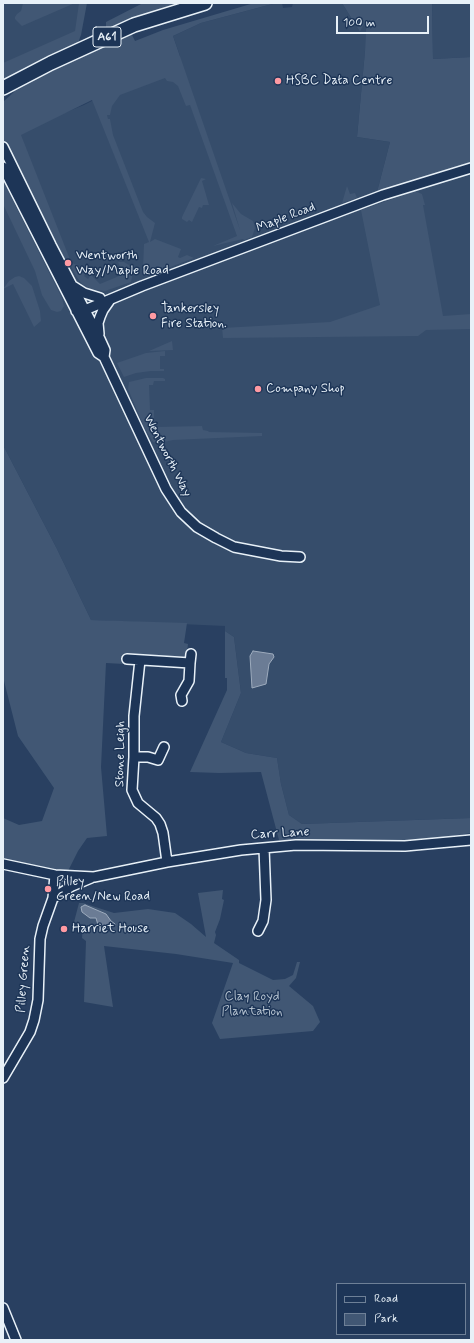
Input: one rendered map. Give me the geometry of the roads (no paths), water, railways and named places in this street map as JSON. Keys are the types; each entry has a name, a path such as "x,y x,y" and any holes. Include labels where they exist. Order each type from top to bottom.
{"highway":[{"name":"A61","path":"4,88 51,63 134,25 205,3"}],"street":[{"name":"Wentworth Way","path":"3,148 71,284 98,353 104,357 166,489 182,512 197,527 234,547 281,556 300,557"},
{"name":"Wentworth Way","path":"3,167 81,309 100,339 105,350 104,357"},
{"name":"Maple Road","path":"81,309 105,302 112,298 376,198 471,168"},
{"path":"71,284 84,293 100,298"},
{"name":"Maple Road","path":"81,309 100,298 112,298"},
{"path":"100,339 98,323 103,310 112,298"},
{"path":"127,659 140,660 190,658 189,681 181,696 182,701"},
{"name":"Stone Leigh","path":"140,660 134,716 132,790 138,803 156,818 160,824 164,833 167,862"},
{"path":"134,757 148,757 158,760 164,747"},
{"name":"Carr Lane","path":"53,898 72,886 94,877 167,862 241,850 296,845 405,846 471,840"},
{"path":"258,931 263,921 266,900 264,848"},
{"name":"Carr Lane","path":"3,864 55,875 94,877"},
{"name":"Pilley Green","path":"3,1078 27,1038 34,1020 38,1000 40,939 53,898 55,875"},
{"path":"3,1308 16,1340"}],"place":[{"name":"HSBC Data Centre","path":"278,81"},
{"name":"Wentworth Way/Maple Road","path":"68,263"},
{"name":"Tankersley Fire Station.","path":"153,316"},
{"name":"Company Shop","path":"258,389"},
{"name":"Pilley Green/New Road","path":"48,889"},
{"name":"Harriet House","path":"64,929"}],"park label":[{"name":"Clay Royd Plantation","path":"252,1004"}]}
